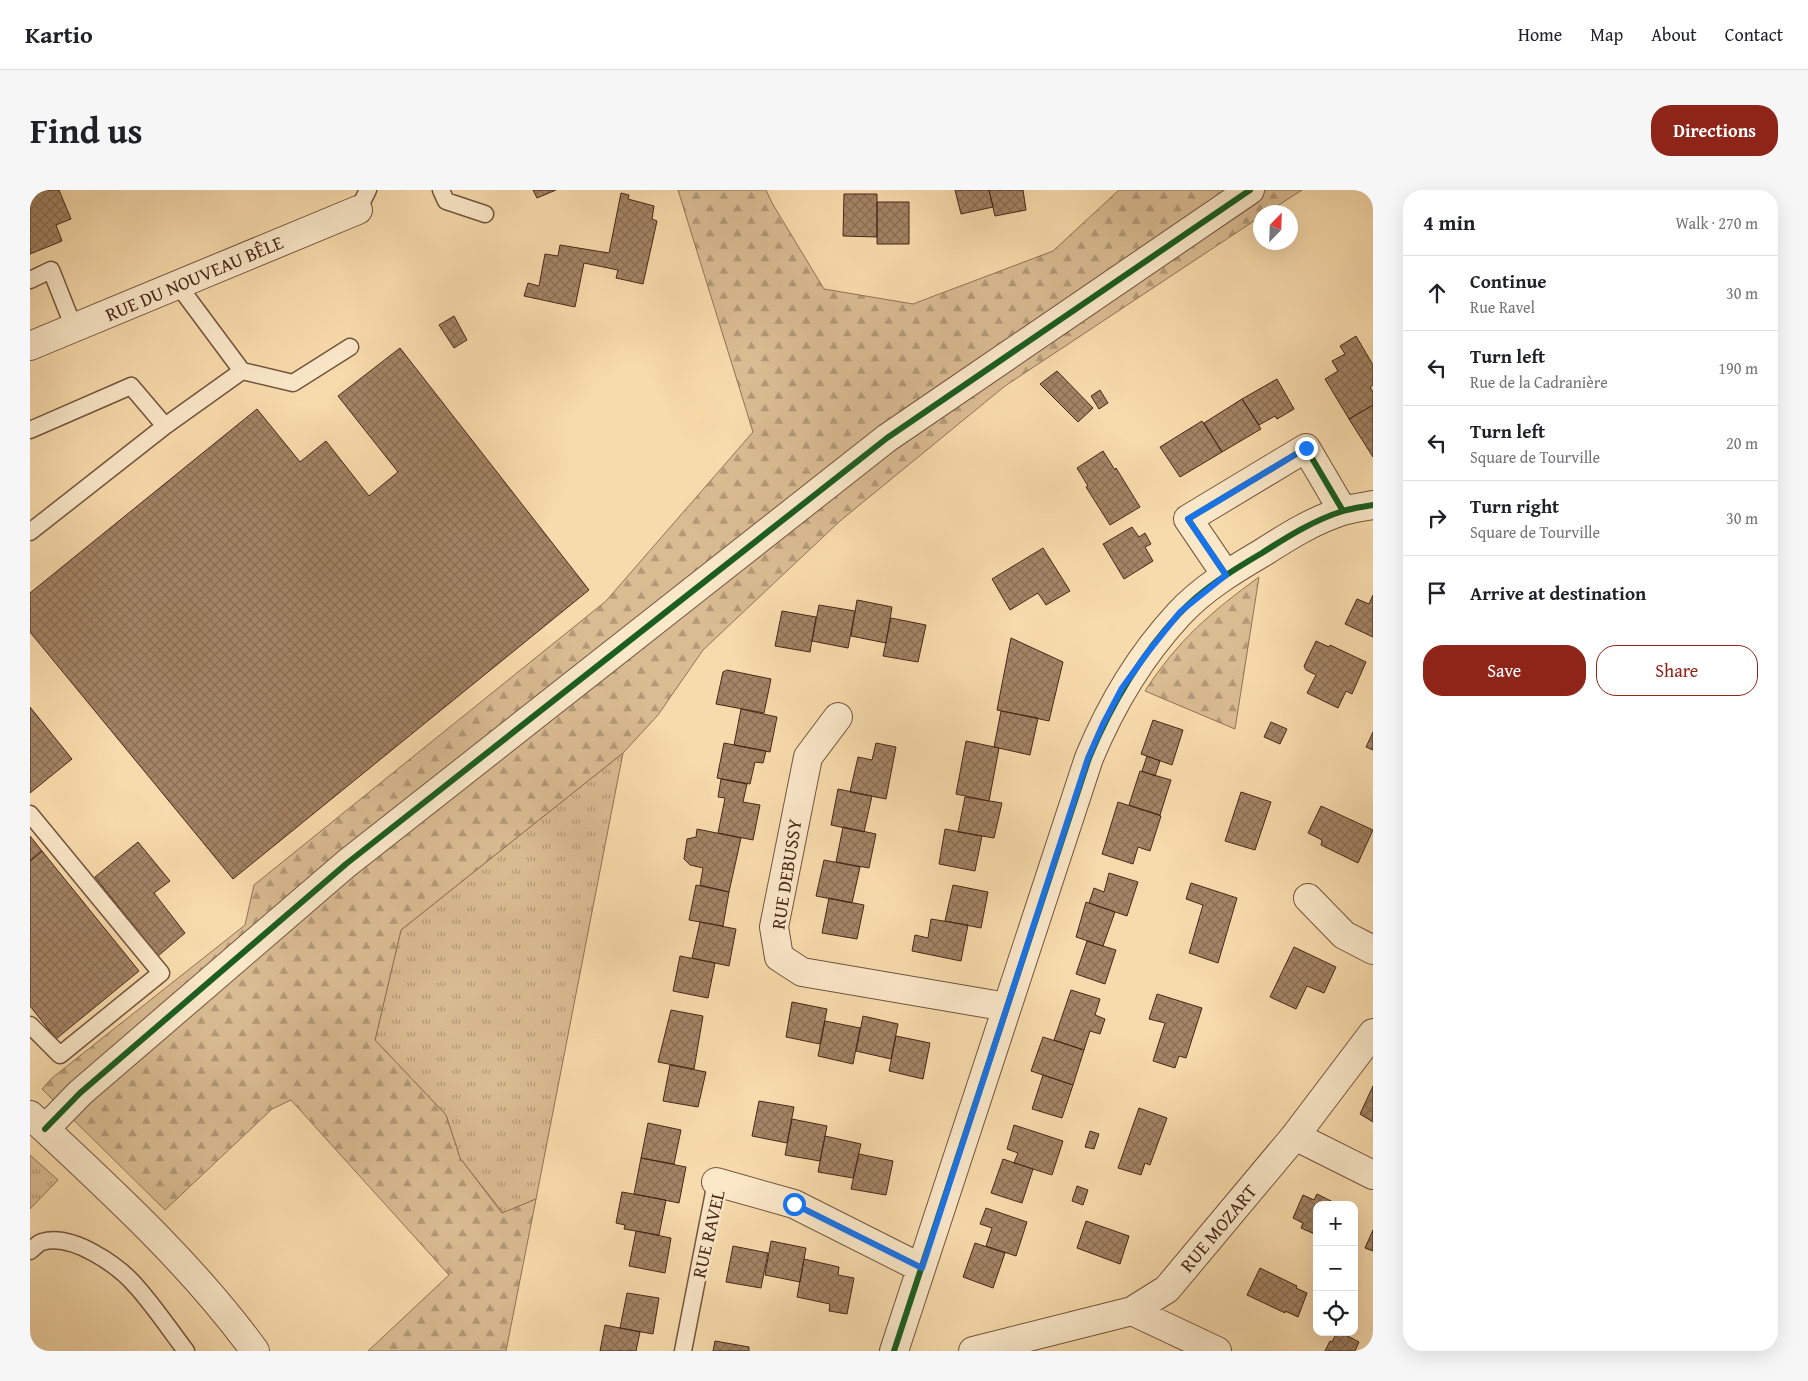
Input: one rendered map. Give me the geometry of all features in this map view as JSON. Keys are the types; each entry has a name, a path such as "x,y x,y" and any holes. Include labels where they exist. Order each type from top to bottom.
{"street":[{"path":"255,1351 206,1290 168,1248 37,1122 80,1092 346,864 888,438 1250,190"},
{"name":"RUE DU NOUVEAU BÊLE","path":"30,346 178,285 363,200"},
{"path":"1226,575 1188,519 1306,448 1343,511"},
{"path":"894,1351 1088,758 1122,688 1180,612 1226,575 1289,536 1343,511 1373,505"},
{"name":"RUE DEBUSSY","path":"838,717 808,756 774,928 779,957 802,972 1007,1007"},
{"path":"1308,898 1344,935 1373,950"},
{"name":"RUE MOZART","path":"973,1351 1132,1311 1167,1289 1294,1136 1373,1034"},
{"path":"1294,1136 1373,1175"},
{"name":"RUE RAVEL","path":"716,1182 794,1204 922,1268"},
{"path":"1132,1311 1217,1351"}],"lane":[{"path":"441,190 446,201 485,214"},
{"path":"30,280 50,270 74,328"},
{"path":"178,285 242,371 293,383 350,347"},
{"path":"30,532 165,426 242,371"},
{"path":"30,430 131,386 165,426"},
{"path":"30,814 161,973 60,1055 30,1025"},
{"name":"RUE RAVEL","path":"683,1351 716,1182"},
{"path":"30,1251 41,1242 60,1240 79,1246 108,1263 136,1285 186,1351"}],"green space":[{"path":"678,190 766,190 824,289 913,304 1053,251 1119,190 1302,190 1279,205 1253,205 1253,222 1005,386 840,521 703,650 658,715 623,753 401,930 375,1040 446,1115 460,1158 502,1213 536,1199 506,1351 368,1351 449,1275 291,1100 272,1109 165,1210 42,1089 52,1078 245,925 254,885 606,601 753,432"},
{"path":"1259,577 1235,729 1145,691 1157,673 1196,628"},
{"path":"623,753 536,1199 503,1213 460,1158 446,1115 375,1040 401,930"},
{"path":"30,1155 58,1180 30,1209"}],"building":[{"path":"30,190 59,190 71,219 56,225 62,241 30,254"},
{"path":"533,190 556,190 537,198"},
{"path":"955,190 989,190 993,207 961,214"},
{"path":"989,190 1023,190 1026,210 995,216"},
{"path":"621,193 629,195 628,199 654,206 652,219 657,221 643,284 616,278 618,270 584,263 575,307 524,296 528,283 539,286 545,254 558,256 560,245 609,253"},
{"path":"844,194 877,194 877,237 843,236"},
{"path":"877,202 909,202 909,244 877,244"},
{"path":"454,316 467,340 454,348 439,325"},
{"path":"1356,336 1373,365 1373,385 1370,387 1373,392 1373,405 1349,419 1325,379 1338,371 1332,361 1345,354 1340,346"},
{"path":"400,348 589,590 233,879 30,632 30,593 257,409 300,462 326,441 369,496 398,472 338,396"},
{"path":"1057,371 1093,408 1078,422 1040,384"},
{"path":"1277,379 1294,409 1277,419 1275,416 1259,425 1242,399"},
{"path":"1100,390 1108,403 1099,409 1091,396"},
{"path":"1242,399 1261,429 1222,452 1204,423"},
{"path":"1373,405 1373,457 1349,419"},
{"path":"1202,421 1222,452 1180,477 1160,447"},
{"path":"1103,451 1140,507 1110,525 1086,487 1088,486 1077,468"},
{"path":"1132,527 1139,537 1145,533 1151,544 1145,547 1153,561 1124,579 1103,544"},
{"path":"1043,548 1070,591 1046,605 1038,593 1010,610 992,579"},
{"path":"1373,595 1373,637 1345,624 1357,599 1369,604"},
{"path":"857,600 892,607 886,643 851,636"},
{"path":"819,605 855,611 848,648 812,641"},
{"path":"782,611 816,617 810,652 775,646"},
{"path":"891,618 926,625 918,662 883,656"},
{"path":"1011,638 1063,662 1049,721 997,710"},
{"path":"1316,641 1329,647 1330,645 1366,662 1352,694 1346,691 1338,708 1307,693 1316,675 1306,670 1304,666"},
{"path":"727,670 771,679 764,713 716,704 723,672"},
{"path":"30,707 72,759 30,793"},
{"path":"741,709 777,717 770,752 734,745"},
{"path":"1001,711 1038,718 1030,755 994,747"},
{"path":"1153,720 1183,730 1172,765 1141,754"},
{"path":"1271,722 1287,729 1280,744 1264,737"},
{"path":"1373,732 1373,750 1366,747"},
{"path":"966,741 999,748 989,801 956,794"},
{"path":"724,743 766,751 763,763 755,762 750,784 717,778"},
{"path":"876,743 896,747 886,799 850,792 858,757 872,760"},
{"path":"1147,756 1160,761 1155,776 1142,771"},
{"path":"1140,771 1171,780 1160,815 1129,805"},
{"path":"721,779 747,784 743,802 760,805 753,840 718,833 725,798 718,797"},
{"path":"838,789 872,796 864,832 831,825"},
{"path":"1241,792 1271,802 1255,850 1225,841"},
{"path":"965,797 1002,803 994,838 958,832"},
{"path":"1118,802 1161,816 1150,851 1138,847 1133,864 1102,854"},
{"path":"1321,806 1373,830 1358,863 1321,845 1322,840 1308,833"},
{"path":"843,827 876,834 869,868 836,862"},
{"path":"697,829 741,838 729,892 700,885 703,868 690,865 684,859 687,839 696,837"},
{"path":"945,829 982,836 975,871 939,864"},
{"path":"30,836 42,851 30,861"},
{"path":"138,842 170,881 154,893 185,933 158,956 95,877"},
{"path":"42,851 139,971 56,1039 30,1006 30,861"},
{"path":"824,860 860,867 852,903 816,896"},
{"path":"1109,873 1138,882 1127,916 1089,903 1094,888 1104,892"},
{"path":"1191,883 1237,898 1218,963 1189,953 1203,905 1186,899"},
{"path":"696,885 729,892 723,926 689,920"},
{"path":"953,885 988,892 981,928 945,921"},
{"path":"829,898 864,905 857,939 822,933"},
{"path":"1086,902 1115,912 1103,946 1076,937"},
{"path":"931,919 968,925 961,961 912,951 915,935 928,938"},
{"path":"700,922 736,929 729,966 692,958"},
{"path":"1087,941 1116,950 1105,984 1076,974"},
{"path":"1294,947 1336,967 1324,993 1307,986 1296,1009 1270,997"},
{"path":"680,956 715,963 708,998 673,991"},
{"path":"1071,990 1100,999 1095,1015 1105,1019 1100,1034 1090,1031 1084,1050 1054,1040"},
{"path":"1157,994 1202,1008 1186,1058 1179,1056 1175,1068 1153,1061 1165,1023 1149,1019"},
{"path":"792,1002 827,1009 820,1044 786,1037"},
{"path":"671,1010 703,1016 694,1069 658,1062"},
{"path":"863,1016 898,1024 891,1059 856,1051"},
{"path":"825,1021 860,1028 853,1064 818,1056"},
{"path":"896,1036 930,1043 923,1079 889,1071"},
{"path":"1043,1037 1084,1050 1073,1085 1031,1071"},
{"path":"670,1065 706,1072 698,1107 663,1101"},
{"path":"1043,1075 1073,1085 1062,1118 1032,1109"},
{"path":"1373,1086 1373,1122 1360,1114"},
{"path":"759,1101 794,1107 787,1143 752,1136"},
{"path":"1139,1108 1167,1118 1150,1165 1145,1163 1141,1175 1118,1168"},
{"path":"792,1119 827,1126 820,1161 785,1155"},
{"path":"648,1123 681,1130 674,1164 641,1158"},
{"path":"1014,1125 1063,1141 1052,1175 1014,1163 1018,1153 1007,1149"},
{"path":"1090,1131 1099,1134 1094,1149 1085,1147"},
{"path":"825,1136 861,1144 853,1178 818,1172"},
{"path":"859,1154 893,1161 886,1195 851,1189"},
{"path":"641,1158 686,1167 679,1203 634,1194"},
{"path":"1003,1159 1033,1169 1022,1203 991,1193"},
{"path":"1077,1186 1088,1190 1083,1205 1072,1201"},
{"path":"622,1192 666,1200 659,1235 624,1229 625,1225 616,1223"},
{"path":"1317,1194 1331,1201 1313,1201 1313,1233 1301,1228 1303,1223 1293,1218 1303,1195 1314,1200"},
{"path":"986,1208 1027,1222 1016,1256 986,1246 992,1228 980,1224"},
{"path":"1086,1221 1129,1236 1120,1264 1077,1248"},
{"path":"1373,1230 1373,1251 1365,1248"},
{"path":"636,1231 671,1238 665,1273 629,1266"},
{"path":"771,1241 806,1248 800,1282 765,1275"},
{"path":"975,1243 1005,1253 993,1288 963,1277"},
{"path":"733,1246 768,1253 761,1288 726,1282"},
{"path":"804,1259 839,1267 838,1275 854,1278 847,1314 829,1311 830,1304 797,1297"},
{"path":"1260,1268 1307,1293 1298,1317 1247,1295"},
{"path":"627,1293 659,1298 653,1334 620,1328"},
{"path":"605,1325 640,1332 636,1351 600,1351"},
{"path":"1335,1336 1348,1336 1359,1342 1355,1351 1325,1351 1330,1341 1332,1342"},
{"path":"715,1341 749,1347 749,1351 713,1351"}],"cycle path":[{"path":"45,1129 80,1093 346,864 887,438 1250,190"},
{"path":"1226,575 1188,519 1306,448 1343,511"},
{"path":"894,1351 1089,758 1117,700 1139,664 1165,630 1188,605 1208,588 1240,566 1311,524 1343,511 1373,505"}],"route":[{"path":"794,1204 922,1268 1088,758 1122,688 1148,652 1180,612 1226,575 1188,519 1306,448"}]}
